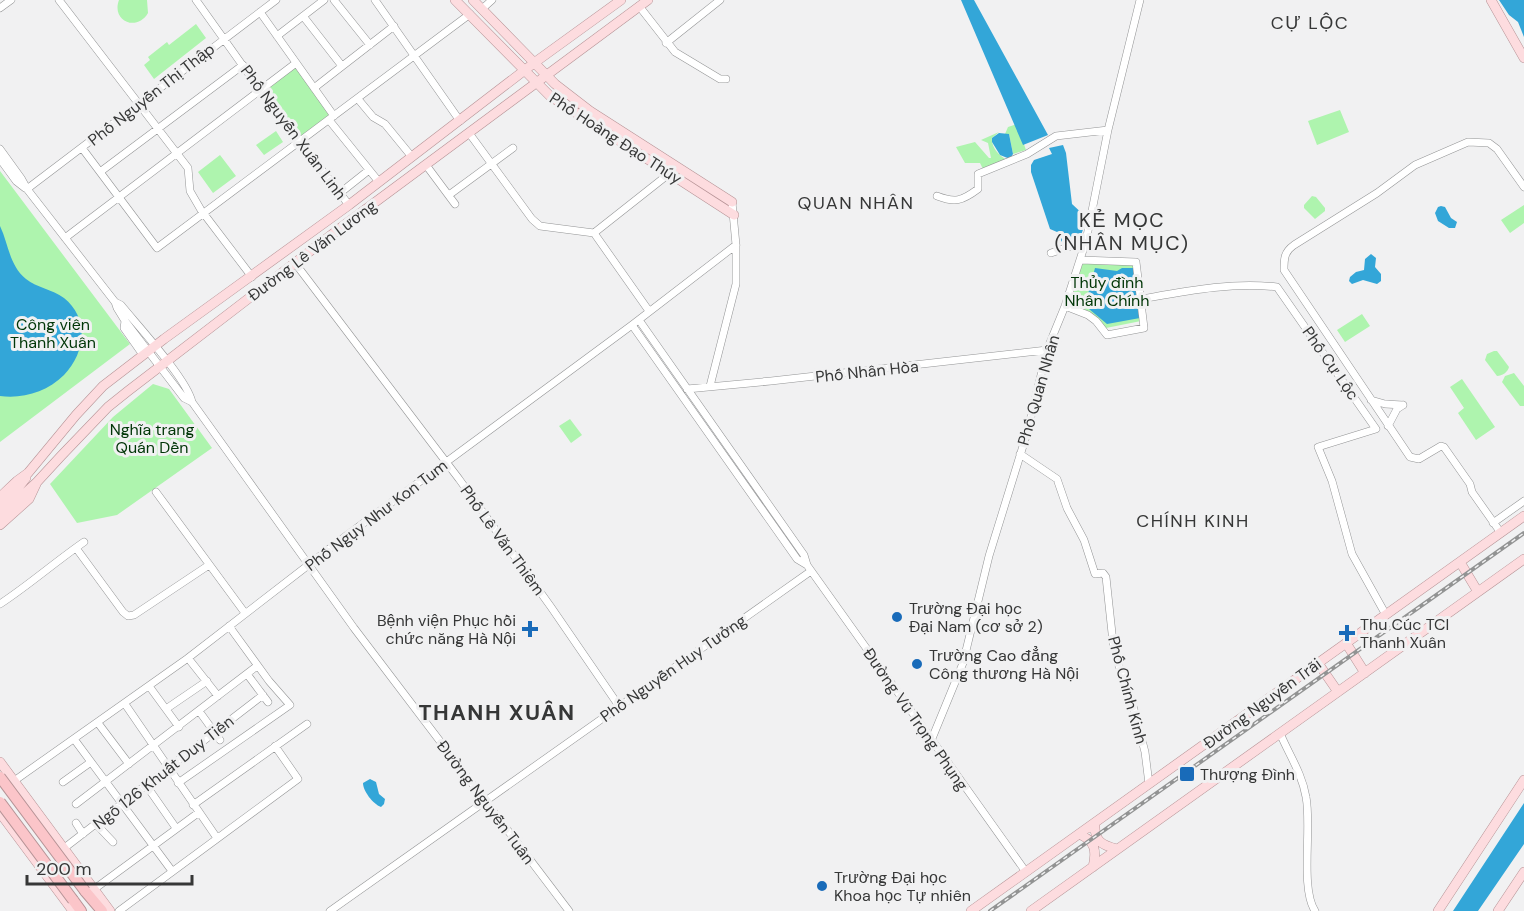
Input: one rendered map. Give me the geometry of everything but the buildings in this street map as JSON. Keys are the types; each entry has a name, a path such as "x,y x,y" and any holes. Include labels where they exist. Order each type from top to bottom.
{"highway":[{"path":"0,777 88,888 101,911"},
{"path":"0,802 70,903 81,911"}],"main road":[{"name":"Phố Hoàng Đạo Thúy","path":"456,0 550,96 584,119 732,202"},
{"name":"Phố Hoàng Đạo Thúy","path":"473,0 547,76 590,111 734,215"},
{"name":"Đường Lê Văn Lương","path":"0,497 28,473 91,398 148,347 252,277 534,63 621,0"},
{"name":"Đường Lê Văn Lương","path":"0,525 29,499 38,482 108,407 295,263 429,169 470,134 648,0"},
{"path":"1491,0 1524,58"},
{"path":"584,119 590,111"},
{"path":"0,506 18,488 28,473"},
{"path":"0,516 38,482"},
{"name":"Đường Nguyễn Trãi","path":"971,911 1524,516"},
{"path":"1031,911 1524,559"},
{"path":"1460,562 1478,592"},
{"path":"1346,643 1365,673"},
{"path":"1318,663 1338,692"},
{"path":"0,762 63,849 88,888 110,911"},
{"path":"1438,911 1524,780"},
{"path":"0,813 70,903 88,888"},
{"path":"1095,823 1095,835 1102,844 1117,849"},
{"path":"1079,834 1093,844 1095,855 1093,867"},
{"path":"1498,911 1524,872"}],"street":[{"path":"0,8 11,0"},
{"path":"59,0 188,168 190,191 204,214 252,277"},
{"name":"Phố Nguyễn Xuân Linh","path":"196,0 260,89 349,205"},
{"name":"Phố Nguyễn Thị Thập","path":"27,189 276,0"},
{"path":"277,36 324,0"},
{"path":"334,0 370,45"},
{"path":"375,0 416,55 460,121"},
{"path":"482,9 492,0"},
{"path":"666,43 720,0"},
{"name":"Phố Quan Nhân","path":"931,741 963,663 989,556 1028,433 1047,350 1081,260 1108,130 1140,0"},
{"path":"639,6 675,52 720,79 726,79"},
{"path":"260,12 314,88 332,118 379,182"},
{"path":"82,148 157,248 470,14"},
{"path":"303,16 342,66"},
{"path":"314,88 394,26"},
{"path":"65,238 296,63"},
{"path":"100,172 243,65"},
{"path":"358,99 373,117 386,124 412,157"},
{"path":"937,196 952,201 968,196 978,189 978,174 1027,154 1056,135 1108,130"},
{"path":"470,134 532,219 540,226 594,233 673,170"},
{"path":"1501,533 1444,447 1436,447 1419,459 1410,457 1284,270 1284,258 1288,249 1377,193 1415,165 1468,142 1489,143 1497,149 1524,187"},
{"path":"449,195 513,148"},
{"path":"0,149 27,189 115,302 125,321 124,328 148,347"},
{"path":"0,159 16,181 27,189"},
{"path":"429,169 455,204"},
{"path":"340,193 369,170"},
{"path":"710,386 736,284 736,245 732,202"},
{"path":"594,233 649,311"},
{"path":"1051,253 1086,242"},
{"name":"Phố Ngụy Như Kon Tum","path":"14,781 188,658 308,565 736,245"},
{"path":"1065,306 1088,315 1107,334 1144,328 1136,262 1081,260"},
{"name":"Phố Lê Văn Thiêm","path":"295,263 446,462 619,706"},
{"name":"Phố Cự Lộc","path":"1142,299 1205,288 1256,285 1277,287 1376,429 1318,447 1332,481 1352,554 1386,615"},
{"path":"115,302 122,305 148,347"},
{"name":"Đường Vũ Trọng Phụng","path":"635,322 687,389 726,450"},
{"name":"Đường Vũ Trọng Phụng","path":"635,322 804,555 809,568 1026,872"},
{"name":"Đường Nguyễn Tuân","path":"148,347 190,394 192,402 308,565 569,911"},
{"name":"Phố Nhân Hòa","path":"687,389 1047,350"},
{"path":"1371,400 1403,405 1397,409 1388,426"},
{"name":"Phố Chính Kinh","path":"1020,454 1057,479 1067,508 1081,533 1095,574 1103,573 1106,577 1114,652 1132,702 1145,752 1149,784"},
{"path":"156,492 245,613"},
{"path":"1493,523 1524,501"},
{"path":"0,604 33,582 47,568 84,542"},
{"path":"76,548 128,616 134,615 209,565"},
{"name":"Phố Nguyễn Huy Tưởng","path":"330,911 809,568"},
{"path":"178,783 290,705 257,666 229,626"},
{"path":"188,658 218,696"},
{"path":"76,804 154,747 257,666"},
{"path":"247,674 268,702"},
{"path":"166,709 207,681"},
{"path":"149,686 179,727"},
{"name":"Ngõ 126 Khuất Duy Tiến","path":"63,849 263,695"},
{"path":"125,704 217,838"},
{"path":"200,711 220,740"},
{"path":"98,723 129,764"},
{"path":"193,805 307,724"},
{"path":"1280,733 1302,779 1307,799 1310,894 1316,911"},
{"path":"74,739 172,871"},
{"path":"119,911 298,779 275,746"},
{"path":"63,783 92,762"},
{"path":"146,785 176,828"},
{"path":"88,888 198,813"},
{"path":"76,823 83,834"},
{"path":"96,824 113,842"}],"green space":[{"path":"119,0 147,0 148,13 138,22 126,22 119,14 117,7"},
{"path":"196,24 206,38 154,79 144,65 150,60 148,57 167,42 169,45"},
{"path":"296,63 334,116 300,142 260,89"},
{"path":"1340,110 1349,132 1317,145 1308,121"},
{"path":"1017,124 1026,150 1013,154 1009,134 1005,134 1008,127"},
{"path":"276,131 283,142 264,155 256,145"},
{"path":"999,132 992,138 993,145 998,154 1007,160 984,171 980,163 965,163 956,147 975,142 991,158 988,143 981,140"},
{"path":"220,155 236,176 213,193 198,172"},
{"name":"Công viên Thanh Xuân","path":"0,171 130,344 0,442"},
{"path":"1312,196 1316,197 1325,208 1325,211 1315,219 1304,208"},
{"path":"1524,205 1524,223 1510,233 1501,220"},
{"name":"Thủy đình Nhân Chính","path":"1135,262 1141,321 1106,328 1087,312 1067,305 1083,263"},
{"path":"1362,314 1370,326 1345,342 1337,330"},
{"path":"1497,351 1509,367 1499,376 1485,360 1487,354"},
{"path":"1514,373 1524,386 1524,406 1520,406 1502,382 1505,376"},
{"path":"1462,379 1495,427 1476,440 1458,413 1464,408 1450,387"},
{"name":"Nghĩa trang Quán Dền","path":"153,384 169,389 212,448 117,515 77,523 50,484 113,417"},
{"path":"570,419 582,435 571,443 559,426"}],"water":[{"path":"961,0 974,0 1048,135 1023,145"},
{"path":"1499,0 1524,0 1524,37 1518,22 1509,15"},
{"path":"999,133 1009,134 1013,154 1010,159 1000,155 992,142 992,138"},
{"path":"1063,145 1072,204 1087,218 1079,241 1063,244 1057,232 1050,229 1031,172 1031,165 1034,160 1052,154 1049,148"},
{"path":"1441,206 1445,207 1451,218 1457,222 1455,228 1449,228 1438,221 1435,213"},
{"path":"0,226 20,273 30,282 55,292 72,306 78,316 82,336 77,357 57,381 34,393 9,397 0,396"},
{"path":"1371,254 1376,258 1375,267 1381,274 1381,281 1377,284 1363,280 1352,284 1349,281 1350,277 1364,270 1365,259"},
{"name":"Thủy đình Nhân Chính","path":"1095,268 1117,271 1122,268 1133,268 1137,283 1140,318 1107,324 1089,309 1087,298"},
{"path":"370,779 376,782 379,794 385,799 381,807 365,790 363,783"},
{"path":"1524,803 1524,844 1478,911 1453,911"}],"railway":[{"path":"990,911 1524,533"}],"place":[{"name":"Trường Đại học Đại Nam (cơ sở 2)","path":"897,617"},
{"name":"Bệnh viện Phục hồi chức năng Hà Nội","path":"530,629"},
{"name":"Thu Cúc TCI Thanh Xuân","path":"1347,633"},
{"name":"Trường Cao đẳng Công thương Hà Nội","path":"917,664"},
{"name":"Thượng Đình","path":"1187,774"},
{"name":"Trường Đại học Khoa học Tự nhiên","path":"822,886"}],"district":[{"name":"CỰ LỘC","path":"1310,23"},
{"name":"QUAN NHÂN","path":"856,203"},
{"name":"KẺ MỌC (NHÂN MỤC)","path":"1122,232"},
{"name":"CHÍNH KINH","path":"1193,521"},
{"name":"THANH XUÂN","path":"497,712"}]}
